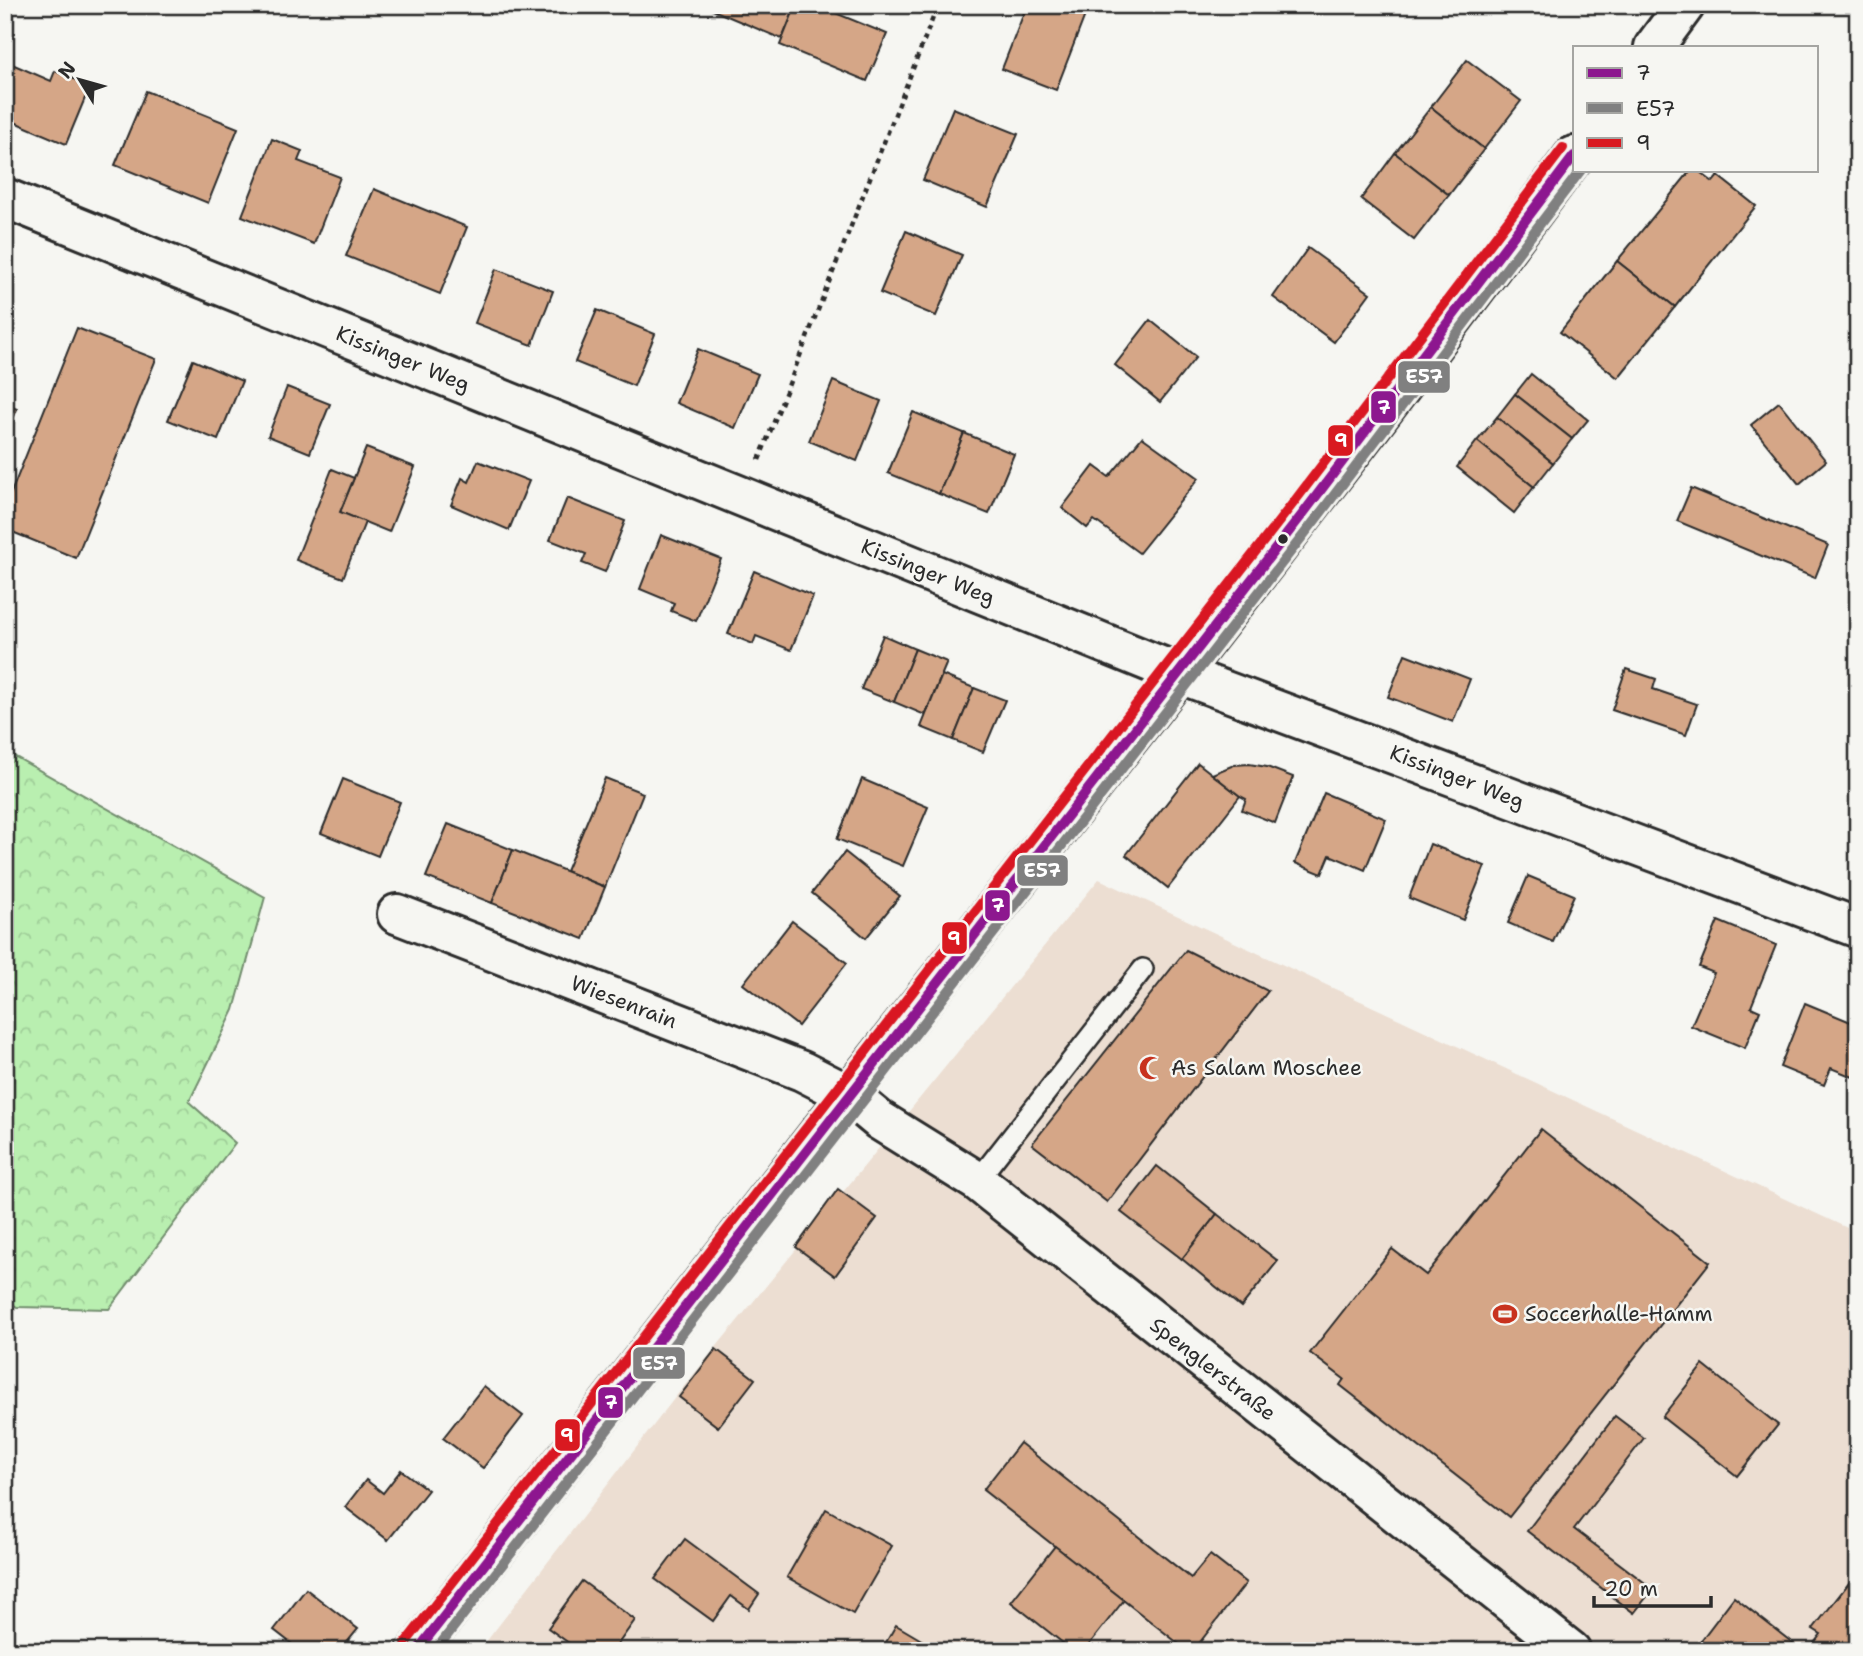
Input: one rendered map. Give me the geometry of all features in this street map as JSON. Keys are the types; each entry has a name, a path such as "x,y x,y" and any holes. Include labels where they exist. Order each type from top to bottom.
{"street":[{"path":"1655,46 1685,5"},
{"path":"418,1651 1180,674 1468,301 1573,157"},
{"name":"Kissinger Weg","path":"5,198 1180,674 1858,928"},
{"name":"Wiesenrain","path":"397,914 802,1072 849,1095"},
{"name":"Spenglerstraße","path":"849,1095 879,1120 978,1181 1571,1651"}],"lane":[{"path":"978,1181 1143,968"}],"path":[{"path":"744,497 938,5"}],"shaded area":[{"path":"1099,879 1858,1233 1858,1651 479,1651 677,1395"}],"green space":[{"path":"5,751 265,897 234,1010 189,1102 235,1143 109,1309 17,1307 5,1299"}],"building":[{"path":"701,5 796,5 782,39"},
{"path":"796,5 816,5 887,34 867,81 780,45"},
{"path":"1027,5 1076,5 1087,10 1056,90 1002,69"},
{"path":"1467,60 1521,101 1484,149 1431,107"},
{"path":"5,61 51,81 55,71 90,86 66,144 5,118"},
{"path":"146,91 238,128 208,203 115,165"},
{"path":"1431,107 1484,149 1449,195 1395,153"},
{"path":"953,108 1018,134 987,207 923,180"},
{"path":"272,139 302,151 298,161 340,177 314,244 242,216"},
{"path":"1395,153 1449,195 1414,240 1361,199"},
{"path":"1689,172 1700,172 1713,182 1718,176 1756,206 1675,307 1617,261"},
{"path":"374,189 467,227 440,294 346,256"},
{"path":"906,231 962,255 936,316 880,293"},
{"path":"1308,248 1370,293 1334,342 1273,297"},
{"path":"1617,261 1675,307 1618,378 1560,332"},
{"path":"496,269 553,291 532,345 475,323"},
{"path":"597,310 655,334 634,386 575,362"},
{"path":"1150,320 1196,357 1160,402 1115,365"},
{"path":"77,328 156,359 76,558 5,529 5,508"},
{"path":"698,349 758,374 735,428 676,403"},
{"path":"193,360 242,381 218,440 168,420"},
{"path":"1531,374 1588,420 1572,439 1515,394"},
{"path":"833,381 881,401 857,461 809,441"},
{"path":"287,387 330,404 310,453 268,436"},
{"path":"1515,394 1572,439 1553,463 1497,417"},
{"path":"1779,402 1826,461 1799,484 1751,425"},
{"path":"5,404 17,409 5,439"},
{"path":"913,412 964,433 939,494 888,473"},
{"path":"1497,417 1553,463 1534,487 1477,441"},
{"path":"964,433 1014,454 989,514 939,494"},
{"path":"1142,437 1199,478 1139,553 1094,520 1087,528 1062,508 1094,466 1109,477"},
{"path":"1477,441 1534,487 1514,513 1457,467"},
{"path":"366,448 415,467 389,532 340,512"},
{"path":"478,461 529,481 509,530 451,505 462,478 469,482"},
{"path":"332,469 354,478 340,512 365,522 343,578 296,560"},
{"path":"1691,488 1828,545 1815,578 1677,521"},
{"path":"567,498 625,521 605,572 582,563 586,554 550,540"},
{"path":"661,535 721,559 696,621 671,611 674,603 640,589"},
{"path":"754,571 813,596 791,650 756,636 753,644 728,634"},
{"path":"883,635 915,649 894,702 861,689"},
{"path":"915,649 947,662 925,715 894,702"},
{"path":"1405,654 1470,679 1453,722 1388,697"},
{"path":"1626,669 1656,679 1653,689 1697,704 1686,735 1612,710"},
{"path":"942,675 974,688 953,740 921,727"},
{"path":"974,688 1005,700 983,752 953,740"},
{"path":"1198,763 1240,796 1168,888 1126,855"},
{"path":"1234,765 1267,767 1293,777 1275,823 1242,810 1246,799 1212,774"},
{"path":"605,778 643,793 605,887 566,871"},
{"path":"343,779 400,802 378,856 321,833"},
{"path":"862,779 928,807 903,866 837,839"},
{"path":"1324,793 1386,819 1365,870 1330,855 1322,874 1295,863"},
{"path":"448,824 513,850 492,903 426,877"},
{"path":"1430,844 1485,866 1463,920 1409,898"},
{"path":"513,850 605,887 584,939 492,903"},
{"path":"845,852 900,896 866,938 812,893"},
{"path":"1528,876 1574,895 1553,942 1508,923"},
{"path":"792,921 847,963 798,1026 743,984"},
{"path":"1718,921 1776,945 1751,1007 1760,1011 1745,1048 1691,1026 1714,973 1699,967"},
{"name":"As Salam Moschee","path":"1186,950 1268,991 1107,1202 1032,1144"},
{"path":"1805,1003 1858,1025 1858,1079 1831,1068 1824,1085 1780,1067"},
{"name":"Soccerhalle-Hamm","path":"1541,1129 1710,1262 1509,1517 1340,1385 1344,1379 1310,1353 1392,1249 1426,1275"},
{"path":"1157,1166 1217,1214 1182,1259 1121,1212"},
{"path":"838,1189 877,1218 835,1276 796,1247"},
{"path":"1217,1214 1278,1261 1241,1307 1182,1259"},
{"path":"716,1349 755,1379 718,1427 679,1397"},
{"path":"1703,1365 1778,1425 1737,1476 1662,1417"},
{"path":"484,1386 523,1416 483,1468 443,1438"},
{"path":"1615,1416 1644,1438 1574,1529 1653,1589 1634,1613 1527,1531"},
{"path":"1020,1443 1191,1578 1210,1555 1246,1583 1193,1651 1188,1651 983,1490"},
{"path":"401,1470 428,1490 388,1540 345,1507 366,1480 383,1493"},
{"path":"826,1509 892,1546 853,1614 787,1577"},
{"path":"685,1539 759,1594 749,1609 731,1596 713,1621 655,1579"},
{"path":"1055,1546 1124,1600 1084,1651 1073,1651 1011,1602"},
{"path":"1856,1574 1858,1633 1844,1651 1808,1651 1821,1634 1813,1629"},
{"path":"582,1581 635,1620 613,1651 580,1651 548,1628"},
{"path":"306,1589 358,1629 340,1651 301,1651 274,1630"},
{"path":"1734,1597 1803,1651 1693,1651"},
{"path":"896,1625 940,1651 881,1651"}],"transit line":[{"name":"9","path":"406,1642 1294,502 1563,148"},
{"name":"7","path":"417,1651 1305,511 1573,157"},
{"name":"E57","path":"435,1651 1316,519 1579,172"}],"place":[{"name":"As Salam Moschee","path":"1151,1068"},
{"name":"Soccerhalle-Hamm","path":"1505,1314"}]}
